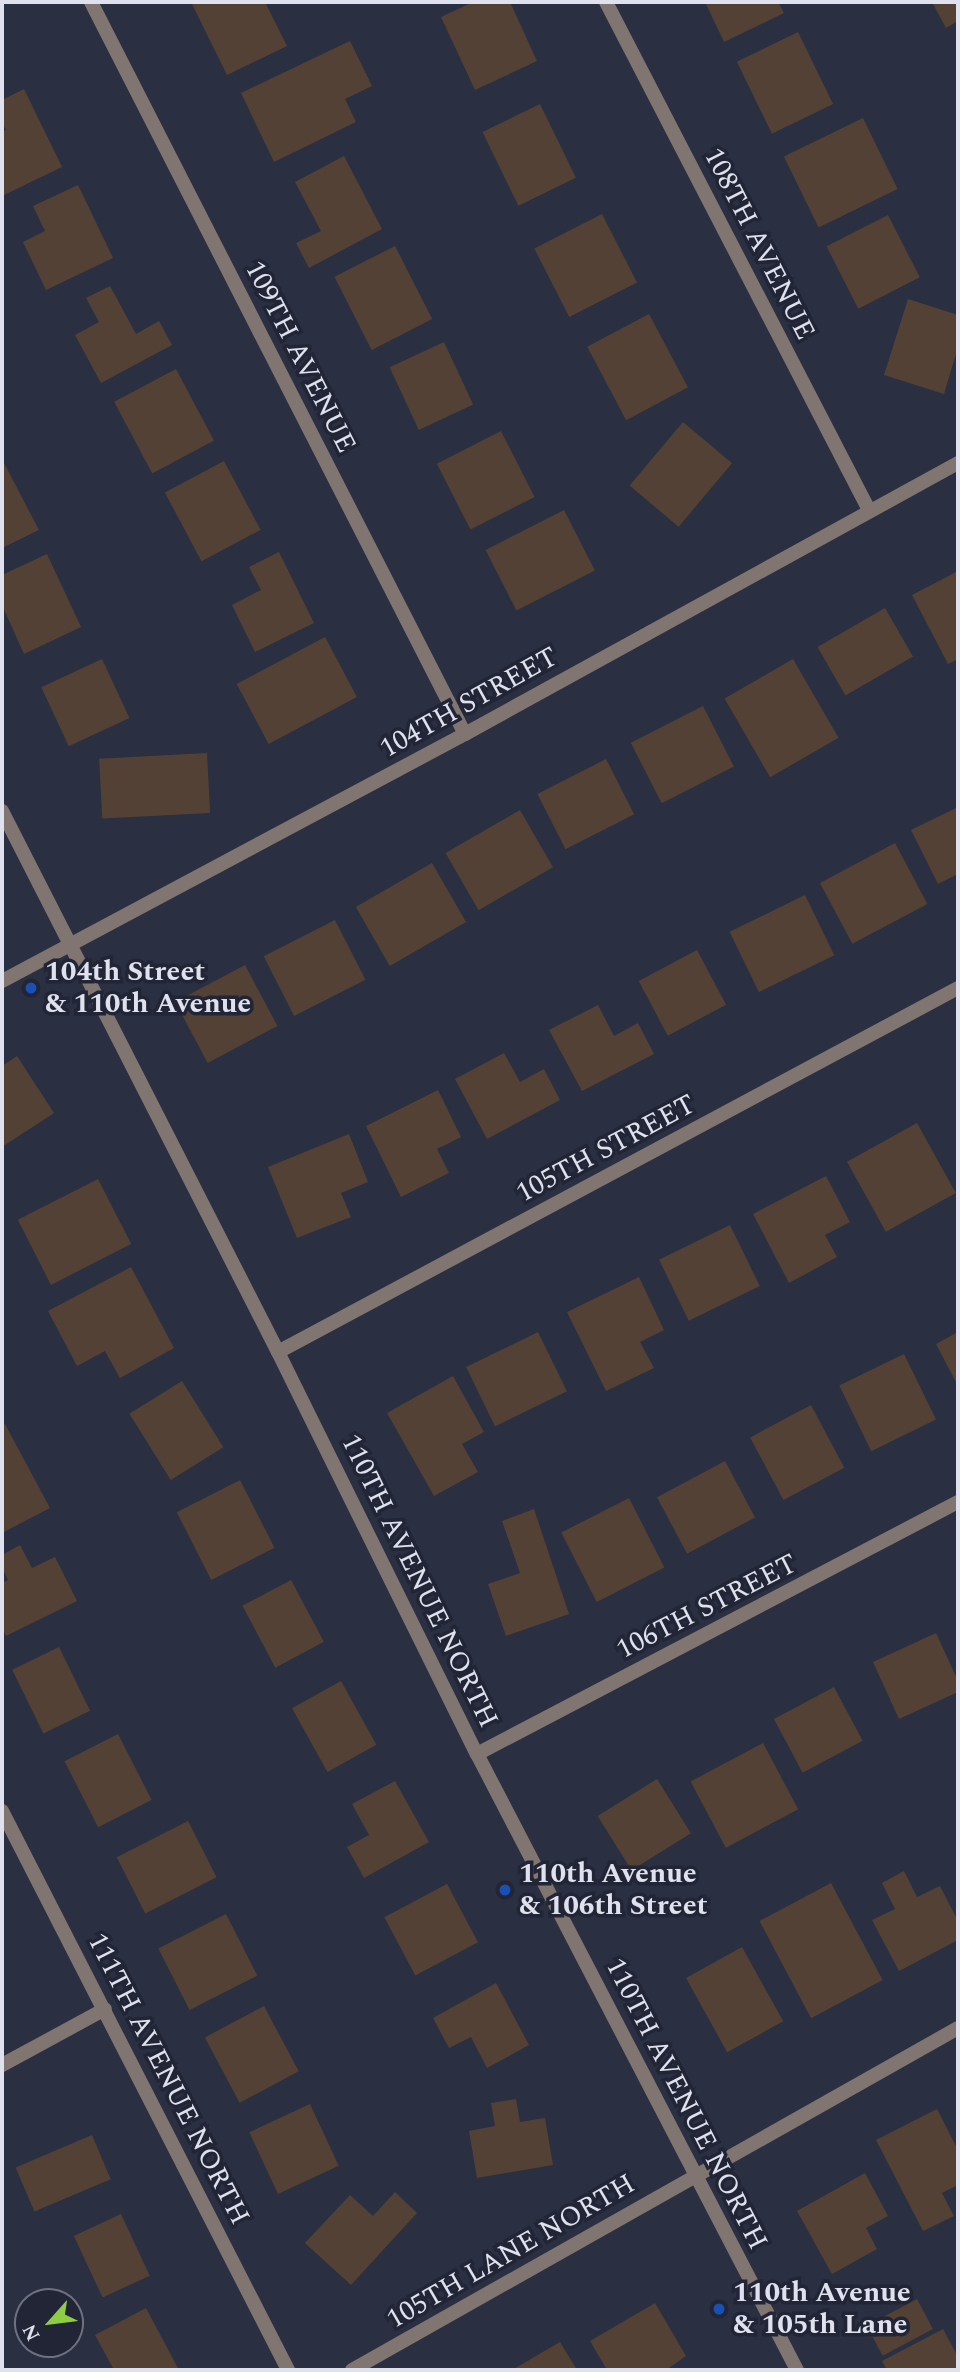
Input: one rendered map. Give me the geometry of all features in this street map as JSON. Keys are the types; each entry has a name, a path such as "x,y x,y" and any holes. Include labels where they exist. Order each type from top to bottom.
{"street":[{"name":"109TH AVENUE","path":"91,2 465,734"},
{"name":"108TH AVENUE","path":"606,2 869,510"},
{"name":"104TH STREET","path":"2,981 465,734 958,463"},
{"name":"110TH AVENUE NORTH","path":"2,811 278,1352 477,1754 797,2370"},
{"name":"105TH STREET","path":"278,1352 958,988"},
{"name":"106TH STREET","path":"477,1754 958,1502"},
{"name":"111TH AVENUE NORTH","path":"2,1811 288,2370"},
{"path":"2,2065 105,2008"},
{"name":"105TH LANE NORTH","path":"352,2370 958,2028"}],"building":[{"path":"191,2 265,2 287,46 227,75"},
{"path":"473,2 510,2 537,61 475,90 441,17"},
{"path":"705,2 778,2 784,13 724,42"},
{"path":"932,2 958,2 958,21 946,28"},
{"path":"798,32 833,104 772,134 737,62"},
{"path":"350,41 372,86 345,99 356,122 274,162 241,93"},
{"path":"24,89 62,167 2,196 2,132 6,130 2,123 2,100"},
{"path":"540,104 576,178 518,206 482,132"},
{"path":"863,118 898,189 819,228 784,157"},
{"path":"344,156 382,229 309,268 296,243 321,231 295,182"},
{"path":"78,185 113,258 46,290 23,242 45,231 33,206"},
{"path":"602,214 637,283 569,317 534,249"},
{"path":"888,215 920,277 858,309 827,246"},
{"path":"395,246 432,319 372,350 334,277"},
{"path":"110,286 136,334 159,321 172,345 101,383 75,335 99,322 86,298"},
{"path":"908,299 958,315 958,347 944,394 884,375"},
{"path":"649,314 688,387 626,420 587,347"},
{"path":"444,342 473,405 419,430 390,367"},
{"path":"176,369 214,441 152,473 114,402"},
{"path":"683,422 732,463 679,527 630,486"},
{"path":"501,431 535,497 470,530 437,464"},
{"path":"2,459 39,530 2,548"},
{"path":"224,461 261,530 201,561 165,492"},
{"path":"564,510 595,571 516,611 486,550"},
{"path":"279,552 314,623 255,652 232,605 261,590 249,567"},
{"path":"47,554 81,627 24,654 2,605 2,575"},
{"path":"958,571 958,659 948,664 912,595"},
{"path":"885,608 913,656 845,695 817,647"},
{"path":"325,637 357,697 269,744 237,684"},
{"path":"102,659 129,718 69,746 41,687"},
{"path":"793,659 838,738 770,777 725,698"},
{"path":"703,706 734,767 662,803 631,743"},
{"path":"207,753 210,813 102,819 99,759"},
{"path":"606,759 634,814 566,849 537,794"},
{"path":"958,807 958,874 938,884 911,830"},
{"path":"520,810 553,867 479,910 446,853"},
{"path":"895,843 927,904 852,944 820,883"},
{"path":"432,863 466,922 390,966 356,907"},
{"path":"805,895 834,955 759,992 730,932"},
{"path":"335,920 365,980 294,1016 264,956"},
{"path":"697,950 726,1005 668,1036 639,981"},
{"path":"245,965 277,1026 208,1063 175,1002"},
{"path":"598,1005 614,1036 638,1023 654,1054 582,1091 549,1030"},
{"path":"504,1053 520,1082 544,1069 560,1100 487,1139 455,1079"},
{"path":"17,1056 54,1113 2,1147 2,1066"},
{"path":"438,1090 461,1137 437,1149 449,1173 401,1197 366,1126"},
{"path":"917,1123 956,1193 886,1232 847,1162"},
{"path":"349,1134 368,1182 341,1193 351,1217 297,1238 268,1167"},
{"path":"826,1176 850,1222 825,1235 837,1257 789,1283 753,1214"},
{"path":"98,1179 131,1244 51,1285 18,1220"},
{"path":"730,1225 760,1286 689,1321 659,1260"},
{"path":"131,1267 174,1348 120,1378 105,1351 77,1366 48,1311"},
{"path":"639,1277 664,1330 640,1342 654,1368 606,1391 567,1312"},
{"path":"538,1332 567,1391 495,1426 466,1367"},
{"path":"958,1332 958,1386 936,1344"},
{"path":"904,1354 936,1420 871,1451 839,1386"},
{"path":"453,1376 484,1432 462,1444 478,1472 434,1496 387,1413"},
{"path":"182,1381 223,1447 171,1480 129,1414"},
{"path":"811,1405 844,1468 783,1500 750,1437"},
{"path":"5,1424 50,1508 2,1533 2,1426"},
{"path":"725,1461 755,1518 687,1554 657,1497"},
{"path":"240,1480 275,1548 211,1580 177,1512"},
{"path":"629,1498 664,1567 597,1602 561,1533"},
{"path":"534,1509 569,1614 506,1636 488,1584 520,1573 502,1521"},
{"path":"20,1545 32,1568 55,1557 77,1601 6,1636 2,1628 2,1583 8,1580 2,1567 2,1555"},
{"path":"291,1580 324,1642 275,1668 242,1606"},
{"path":"936,1633 958,1681 958,1692 899,1719 873,1662"},
{"path":"59,1647 90,1711 43,1734 12,1670"},
{"path":"341,1681 376,1745 327,1772 292,1708"},
{"path":"834,1687 863,1741 803,1773 774,1719"},
{"path":"118,1734 152,1800 98,1827 65,1761"},
{"path":"763,1743 798,1809 726,1848 691,1781"},
{"path":"657,1779 691,1833 632,1870 598,1816"},
{"path":"395,1781 429,1842 364,1878 347,1847 369,1835 352,1804"},
{"path":"188,1821 217,1877 145,1913 117,1857"},
{"path":"904,1871 917,1897 940,1886 958,1921 958,1940 899,1971 872,1920 895,1909 882,1883"},
{"path":"831,1883 883,1980 811,2018 759,1921"},
{"path":"447,1884 478,1942 415,1976 384,1917"},
{"path":"226,1914 257,1975 190,2010 158,1949"},
{"path":"742,1947 783,2021 727,2052 686,1978"},
{"path":"496,1983 529,2045 487,2068 471,2037 449,2048 433,2018"},
{"path":"264,2006 299,2071 240,2103 205,2037"},
{"path":"516,2099 520,2122 545,2118 553,2165 477,2178 469,2131 495,2126 491,2103"},
{"path":"310,2104 339,2166 278,2194 249,2132"},
{"path":"937,2109 958,2150 958,2185 942,2193 954,2216 923,2231 876,2140"},
{"path":"92,2135 111,2179 34,2212 16,2167"},
{"path":"865,2173 888,2216 866,2228 877,2249 832,2274 797,2211"},
{"path":"395,2192 417,2213 351,2285 305,2243 350,2195 373,2216"},
{"path":"121,2214 150,2276 103,2298 74,2236"},
{"path":"917,2299 933,2329 883,2356 867,2326"},
{"path":"655,2303 686,2356 666,2370 607,2370 590,2341"},
{"path":"146,2308 179,2370 114,2370 95,2335"},
{"path":"943,2329 958,2357 958,2370 887,2370 882,2361"},
{"path":"560,2342 577,2370 512,2370"}],"place":[{"name":"104th Street & 110th Avenue","path":"31,988"},
{"name":"110th Avenue & 106th Street","path":"505,1890"},
{"name":"110th Avenue & 105th Lane","path":"719,2309"}]}
